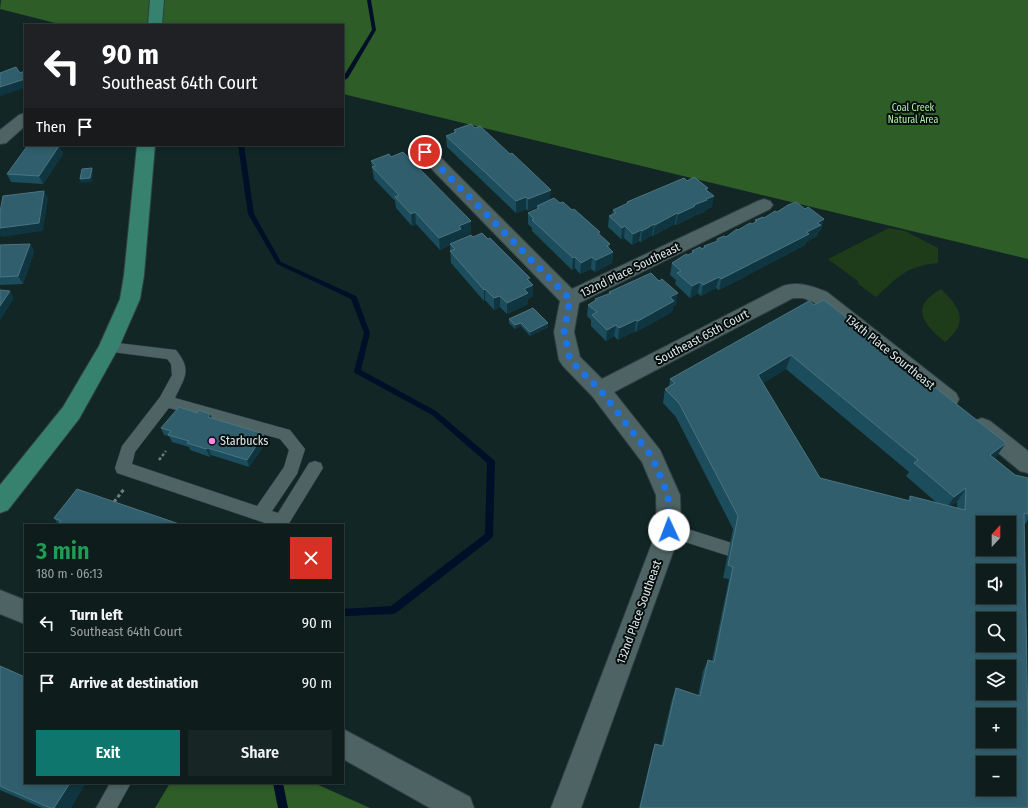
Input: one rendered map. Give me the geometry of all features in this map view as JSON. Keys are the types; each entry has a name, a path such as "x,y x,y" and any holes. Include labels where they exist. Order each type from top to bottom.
{"main road":[{"path":"155,24 157,0"},
{"path":"0,503 71,413 109,347 130,299 134,275 146,146"}],"street":[{"path":"0,139 13,126 24,119"},
{"path":"425,152 570,299"},
{"name":"132nd Place Southeast","path":"566,808 669,530 668,495 652,457 600,390 570,360 564,332 570,299 764,205"},
{"name":"Southeast 65th Court","path":"600,390 790,291 805,291"},
{"name":"134th Place Sourtheast","path":"805,291 820,297 1028,464"},
{"path":"0,602 24,612"},
{"path":"344,744 459,808"}],"lane":[{"path":"109,347 171,354 178,363 180,375 166,401 128,450 123,468 261,514 280,523 315,468"},
{"path":"166,401 285,434 297,449 291,469 261,514"},
{"path":"669,530 729,549"},
{"path":"106,808 120,784"}],"path":[{"path":"114,502 128,484"}],"green space":[{"name":"Coal Creek Natural Area","path":"1,0 1028,0 1028,259 344,94 344,24 59,24 0,9"},
{"path":"889,228 905,231 938,248 938,263 910,270 897,278 876,297 857,283 859,282 828,259"},
{"path":"941,289 953,302 960,315 960,321 957,328 953,335 945,342 926,322 922,309 925,302"},
{"path":"169,784 316,784 370,808 155,808"}],"building":[{"path":"16,67 20,73 24,71 24,79 0,87 0,73"},
{"path":"471,124 475,128 480,126 510,154 512,153 551,190 528,199 526,197 516,201 446,136 456,132 454,130"},
{"path":"27,146 59,146 39,176 7,174"},
{"path":"403,152 471,221 459,226 461,229 439,238 415,212 411,214 395,197 399,195 372,167 376,166 371,161 389,154 391,157"},
{"path":"92,168 90,178 80,179 82,169"},
{"path":"694,177 708,188 705,189 714,196 633,234 625,226 622,228 609,216 616,213 613,210 628,203 627,202 684,178 687,181"},
{"path":"44,191 39,223 0,228 0,212 3,196"},
{"path":"554,198 560,203 563,202 572,210 574,209 600,232 598,233 610,244 607,246 613,252 596,260 592,257 581,263 575,257 573,258 532,220 534,219 528,213 539,208 537,206"},
{"path":"796,202 805,209 808,207 824,219 817,223 821,225 807,232 809,234 721,279 719,277 703,285 700,282 692,286 677,273 681,271 672,263 686,254 688,255 694,252 692,251 700,247 702,249 705,247 704,246 718,241 717,239 724,236 726,237 737,229 738,230 757,221 755,220 764,218 775,211 777,212"},
{"path":"482,233 488,239 490,238 530,278 527,279 533,285 524,289 528,293 507,303 500,296 494,298 485,289 484,290 450,251 455,249 450,244 471,235 473,237"},
{"path":"30,244 18,276 0,277 0,245"},
{"path":"651,273 659,281 662,279 678,293 670,297 674,301 638,321 636,320 619,328 616,325 607,330 592,315 597,312 588,305 596,300 595,299 611,293 609,292"},
{"path":"0,290 10,291 0,306"},
{"path":"824,300 1006,443 990,455 1015,475 1028,478 1028,514 1024,513 1028,808 640,808 655,744 663,746 676,688 700,696 708,660 714,662 733,567 728,565 738,516 679,403 665,389 675,383 670,379 809,301 814,305","holes":["791,355 918,460 914,463 954,497 966,488 965,510 910,496 910,501 820,478 758,375"]},
{"path":"533,308 548,323 530,332 521,323 515,325 509,319"},
{"path":"179,407 197,413 199,410 210,414 208,417 264,434 247,460 187,443 189,441 168,435 171,431 161,428"},
{"path":"77,489 179,524 59,524 61,521 54,518"},
{"path":"0,666 24,677 24,784 69,784 54,808 50,808 0,786"}],"waterway":[{"path":"344,79 346,78 374,30 369,0"},
{"path":"241,146 251,214 279,263 354,298 367,333 357,371 434,413 491,462 489,536 393,610 344,612"},
{"path":"278,784 283,808"}],"place":[{"name":"Starbucks","path":"212,441"}],"route":[{"path":"425,152 570,299 564,332 570,360 600,390 652,457 668,495 669,530"}]}
